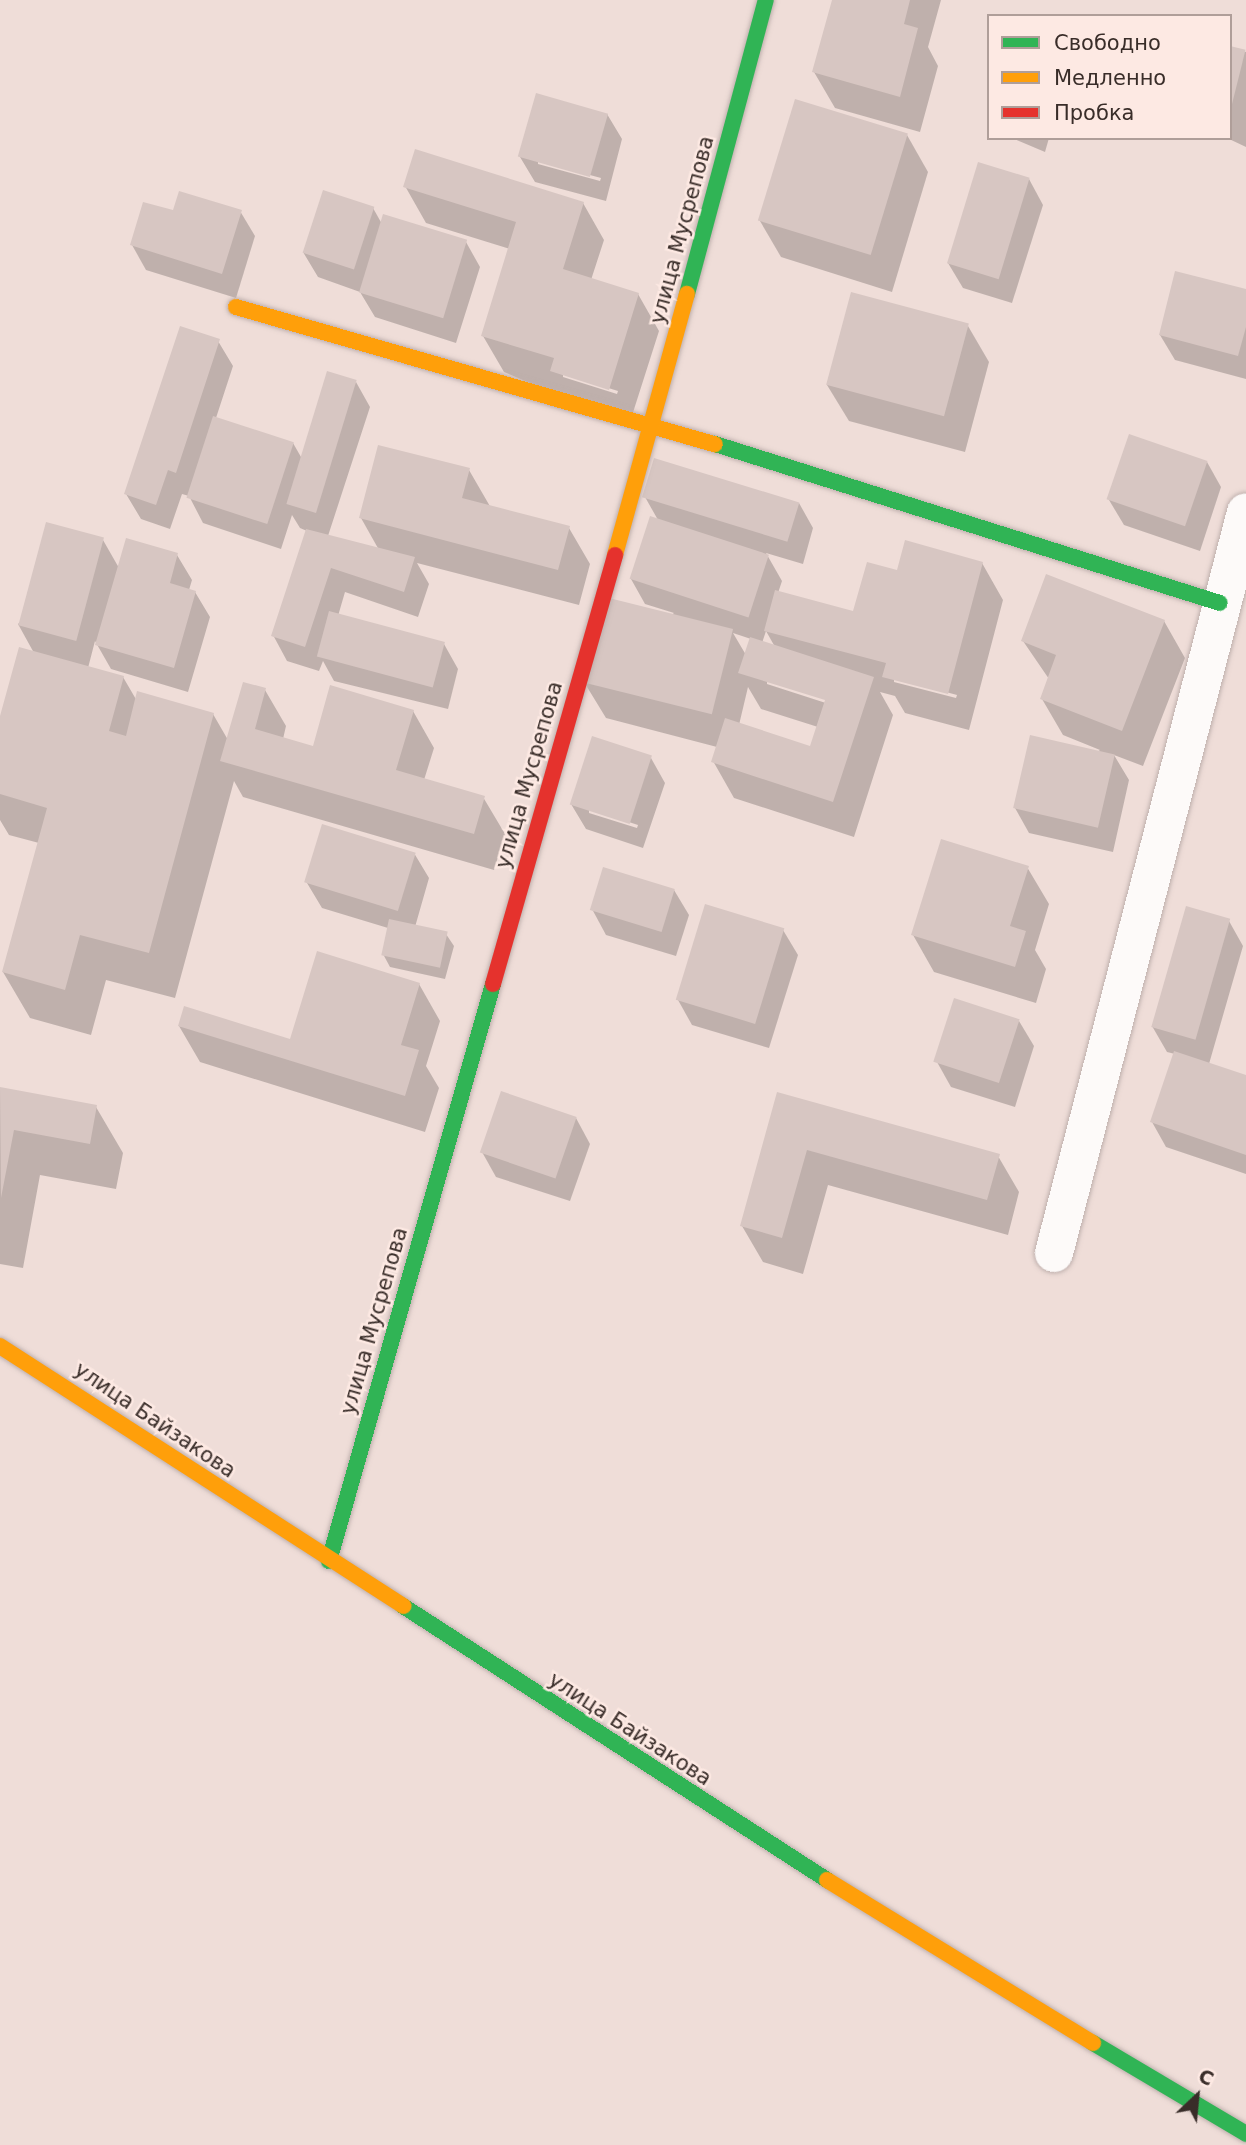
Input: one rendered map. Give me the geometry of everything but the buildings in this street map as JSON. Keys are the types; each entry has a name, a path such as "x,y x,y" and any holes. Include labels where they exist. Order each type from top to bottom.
{"street":[{"name":"улица Мусрепова","path":"329,1561 652,424 766,0"},
{"path":"236,307 652,424 1220,603"},
{"path":"1054,1253 1220,603 1246,512"},
{"name":"улица Байзакова","path":"0,1346 30,1362 329,1561 904,1930 1246,2134"}],"traffic: fast":[{"path":"687,294 766,0"},
{"path":"715,444 1220,603"},
{"path":"329,1561 493,984"},
{"path":"403,1606 827,1880"},
{"path":"1093,2043 1246,2134"}],"traffic: slow":[{"path":"615,555 687,294"},
{"path":"236,307 715,444"},
{"path":"0,1346 403,1606"},
{"path":"827,1880 1093,2043"}],"traffic: jam":[{"path":"493,984 615,555"}]}
